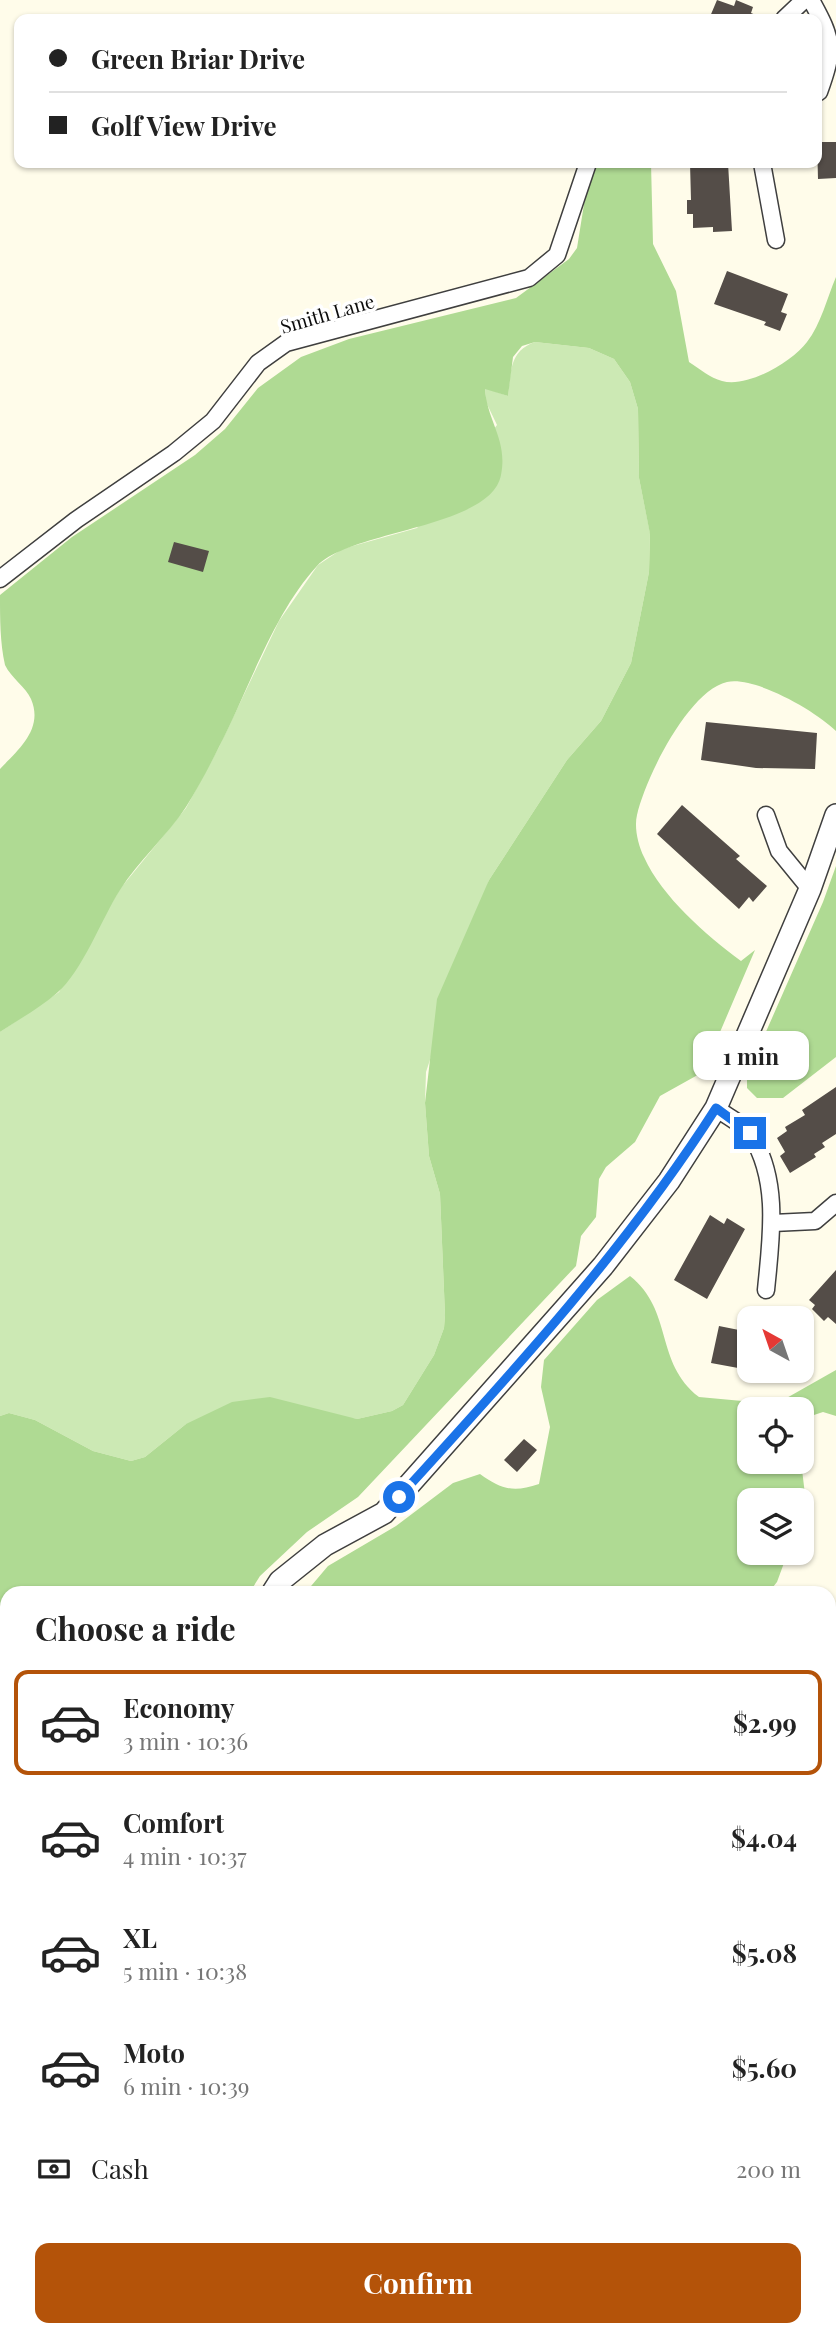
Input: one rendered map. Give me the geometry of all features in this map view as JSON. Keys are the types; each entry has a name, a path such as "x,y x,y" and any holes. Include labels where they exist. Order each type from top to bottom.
{"street":[{"path":"790,14 804,0"},
{"path":"822,20 832,57 822,84"},
{"name":"Smith Lane","path":"0,579 76,520 174,453 213,421 258,363 286,344 529,278 557,255 586,168"},
{"path":"763,168 776,240"},
{"path":"766,815 779,852 810,889"},
{"path":"277,1586 325,1545 384,1513 603,1266 669,1181 716,1108 810,889 836,815"},
{"path":"716,1108 750,1133 767,1172 773,1223 766,1290"},
{"path":"773,1223 814,1222 836,1203"}],"green space":[{"path":"592,168 651,168 653,244 676,291 689,362 713,378 722,381 744,381 769,372 791,358 812,335 836,277 836,731 785,697 753,684 727,682 712,689 698,702 670,738 649,780 636,820 642,852 652,872 673,901 741,961 755,950 703,1072 660,1096 635,1142 606,1167 599,1179 596,1217 581,1236 576,1266 358,1497 307,1532 260,1576 254,1586 0,1586 0,1416 9,1413 35,1420 93,1451 131,1461 145,1457 186,1424 232,1402 270,1397 357,1419 392,1411 403,1405 434,1355 444,1328 445,1315 440,1194 429,1156 425,1103 437,999 489,880 567,760 601,721 631,663 649,572 650,534 639,478 638,409 630,382 614,359 589,348 535,342 522,346 513,357 508,396 485,389 502,451 501,475 492,493 473,507 447,518 359,544 334,554 317,566 287,606 219,747 190,800 120,890 75,972 66,984 37,1009 0,1032 0,769 27,738 32,729 34,710 29,695 5,665 1,639 0,595 72,537 195,455 225,429 258,388 301,357 349,339 516,298 569,259 577,248"},
{"path":"535,342 589,348 614,359 630,382 638,409 639,478 650,533 649,572 631,663 601,721 567,760 489,880 426,1072 425,1103 429,1156 440,1194 445,1315 444,1328 434,1355 403,1405 392,1411 357,1419 330,1415 186,1424 145,1457 131,1461 93,1451 35,1420 9,1413 0,1416 0,1032 59,992 120,889 186,808 219,747 279,621 318,565 342,549 417,528 497,425 486,402 485,388 508,396 516,357 526,346"},
{"path":"836,866 836,1057 783,1098 757,1098 747,1088 747,1075 823,902"},
{"path":"630,1276 644,1290 653,1305 675,1368 685,1383 699,1397 737,1400 737,1474 803,1474 804,1488 737,1488 737,1565 783,1565 774,1586 311,1586 328,1566 396,1526 453,1483 480,1474 508,1488 539,1484 550,1427 541,1387 544,1360 597,1300"},
{"path":"836,1370 836,1416 823,1412 814,1415 814,1397 788,1397"}],"building":[{"path":"717,0 734,6 736,0 753,7 751,13 753,14 711,14"},
{"path":"822,142 836,142 836,178 818,179 818,168 822,168"},
{"path":"690,168 728,168 732,231 713,232 713,227 693,228 693,214 687,214 687,200 691,200"},
{"path":"727,271 788,294 781,312 787,314 780,331 764,325 766,322 714,304"},
{"path":"174,542 209,551 203,572 168,562"},
{"path":"706,722 817,733 815,769 756,768 701,760"},
{"path":"682,805 740,856 736,859 767,886 753,902 749,897 739,909 657,834"},
{"path":"836,1087 836,1134 822,1143 825,1147 814,1154 816,1157 790,1173 780,1156 785,1152 777,1138 787,1131 785,1127 805,1115 802,1110"},
{"path":"710,1215 724,1224 727,1218 745,1229 707,1299 674,1280"},
{"path":"836,1270 836,1324 828,1317 824,1321 814,1311 815,1305 809,1300"},
{"path":"719,1326 737,1330 737,1368 711,1363"},
{"path":"524,1439 537,1450 517,1472 504,1460"}],"route":[{"path":"399,1497 603,1266 669,1181 716,1108 750,1133"}]}
